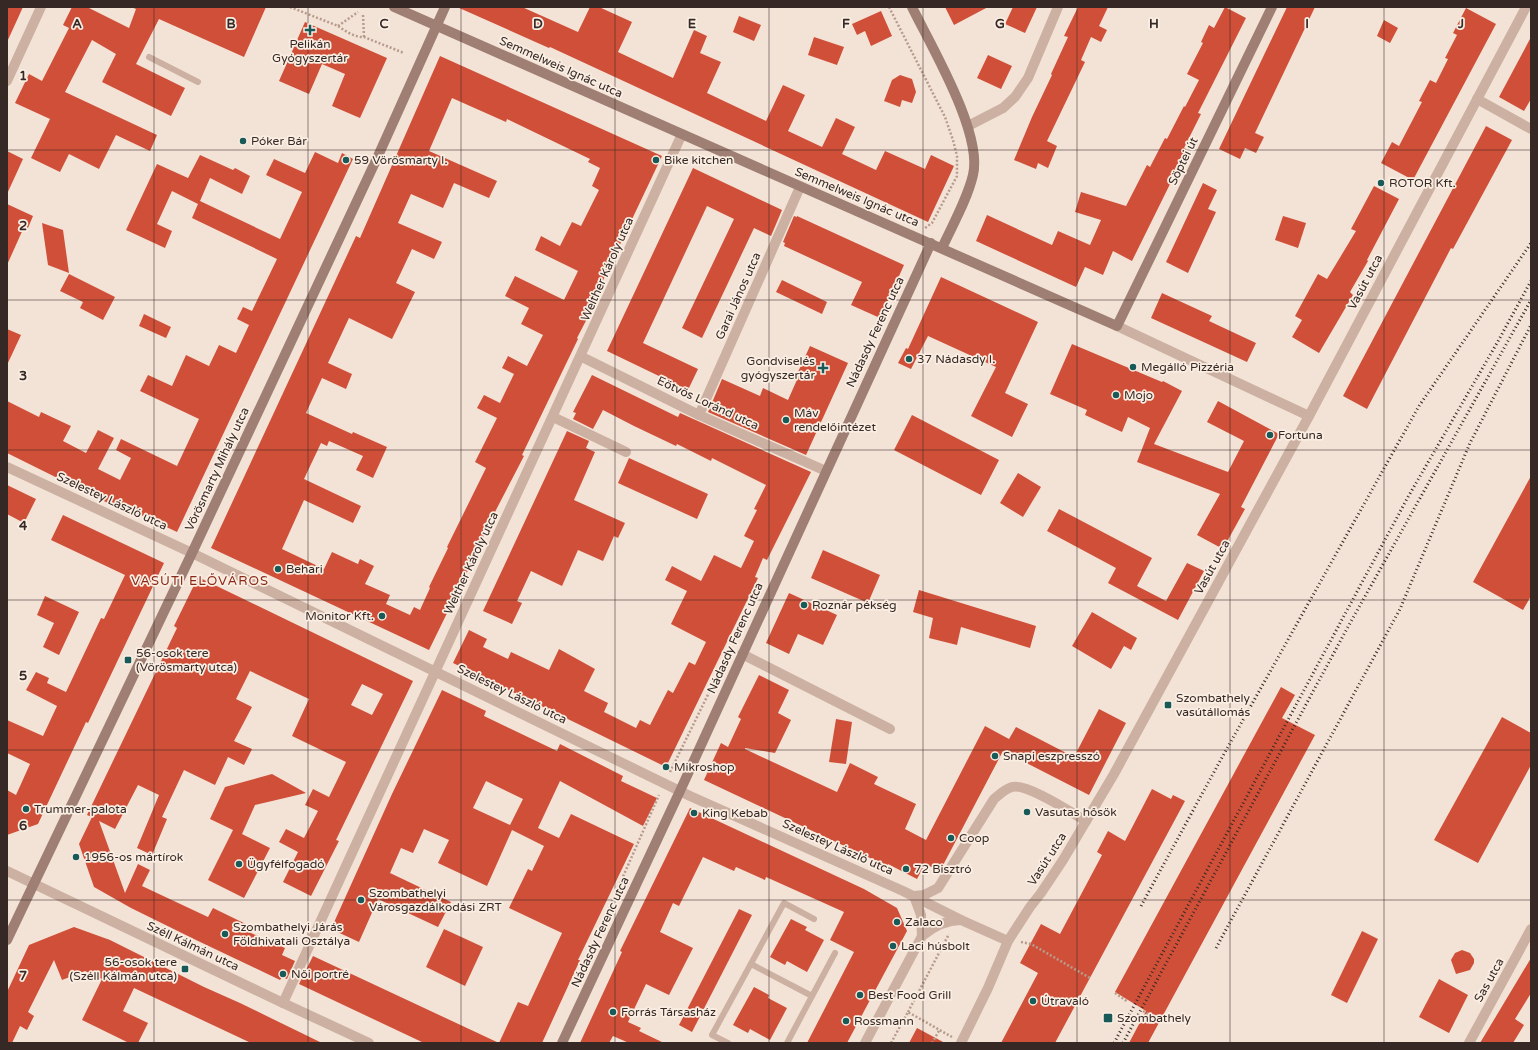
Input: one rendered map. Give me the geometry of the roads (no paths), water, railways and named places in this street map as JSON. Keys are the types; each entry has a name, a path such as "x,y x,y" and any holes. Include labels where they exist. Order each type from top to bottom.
{"street":[{"path":"7,81 41,7"},
{"name":"Semmelweis Ignác utca","path":"394,7 1117,326 1309,416"},
{"name":"Vörösmarty Mihály utca","path":"7,940 192,553 378,156 445,7"},
{"path":"912,7 954,90 968,126 974,153 974,173 966,197 942,248"},
{"path":"968,126 1003,108 1016,97 1028,78 1058,7"},
{"name":"Söptei út","path":"1117,326 1272,7"},
{"name":"Vasút utca","path":"961,1043 988,988 1008,941 1030,907 1056,872 1114,774 1309,416 1526,7"},
{"path":"1477,99 1531,128"},
{"name":"Welther Károly utca","path":"283,1004 435,671 582,357 682,134"},
{"name":"Garai János utca","path":"699,415 800,187"},
{"name":"Nádasdy Ferenc utca","path":"562,1043 680,791 931,243"},
{"name":"Eötvös Loránd utca","path":"582,357 699,415 826,471"},
{"path":"553,417 626,452"},
{"name":"Szelestey László utca","path":"7,467 192,553 680,791 914,896 1008,941"},
{"path":"742,654 890,729"},
{"path":"922,936 921,915 914,896 924,895 938,888 994,799 1004,790 1014,786 1027,788 1086,821"},
{"name":"Széll Kálmán utca","path":"7,871 283,1004 369,1043"},
{"path":"865,1043 922,936 945,922 962,920"},
{"name":"Sas utca","path":"1469,1043 1531,929"}],"lane":[{"path":"149,57 198,82"},
{"path":"728,1043 712,1035 784,903 814,919"},
{"path":"787,1043 835,953"},
{"path":"751,964 812,996"}],"railway":[{"path":"1141,906 1220,761 1419,406 1531,243"},
{"path":"1114,1043 1408,497 1531,281"},
{"path":"1123,1043 1349,625 1531,300"},
{"path":"1216,948 1400,609 1470,443 1531,325"}],"place":[{"name":"Pelikán Gyógyszertár","path":"310,30"},
{"name":"Póker Bár","path":"243,141"},
{"name":"59 Vörösmarty I.","path":"346,160"},
{"name":"Bike kitchen","path":"656,160"},
{"name":"ROTOR Kft.","path":"1381,183"},
{"name":"37 Nádasdy I.","path":"909,359"},
{"name":"Megálló Pizzéria","path":"1133,367"},
{"name":"Gondviselés gyógyszertár","path":"823,368"},
{"name":"Mojo","path":"1116,395"},
{"name":"Máv rendelőintézet","path":"786,420"},
{"name":"Fortuna","path":"1270,435"},
{"name":"Behari","path":"278,569"},
{"name":"Roznár pékség","path":"804,605"},
{"name":"Monitor Kft.","path":"382,616"},
{"name":"56-osok tere (Vörösmarty utca)","path":"128,660"},
{"name":"Szombathely vasútállomás","path":"1168,705"},
{"name":"Snapi eszpresszó","path":"995,756"},
{"name":"Mikroshop","path":"666,767"},
{"name":"Trummer-palota","path":"26,809"},
{"name":"Vasutas hősök","path":"1027,812"},
{"name":"King Kebab","path":"694,813"},
{"name":"Coop","path":"951,838"},
{"name":"1956-os mártírok","path":"76,857"},
{"name":"Ügyfélfogadó","path":"239,864"},
{"name":"72 Bisztró","path":"906,869"},
{"name":"Szombathelyi Városgazdálkodási ZRT","path":"361,900"},
{"name":"Zalaco","path":"897,922"},
{"name":"Szombathelyi Járás Földhivatali Osztálya","path":"225,934"},
{"name":"Laci húsbolt","path":"893,946"},
{"name":"56-osok tere (Széll Kálmán utca)","path":"185,969"},
{"name":"Női portré","path":"283,974"},
{"name":"Best Food Grill","path":"860,995"},
{"name":"Útravaló","path":"1033,1001"},
{"name":"Forrás Társasház","path":"613,1012"},
{"name":"Szombathely","path":"1108,1018"},
{"name":"Rossmann","path":"846,1021"}],"district":[{"name":"VASÚTI ELŐVÁROS","path":"200,581"}]}
